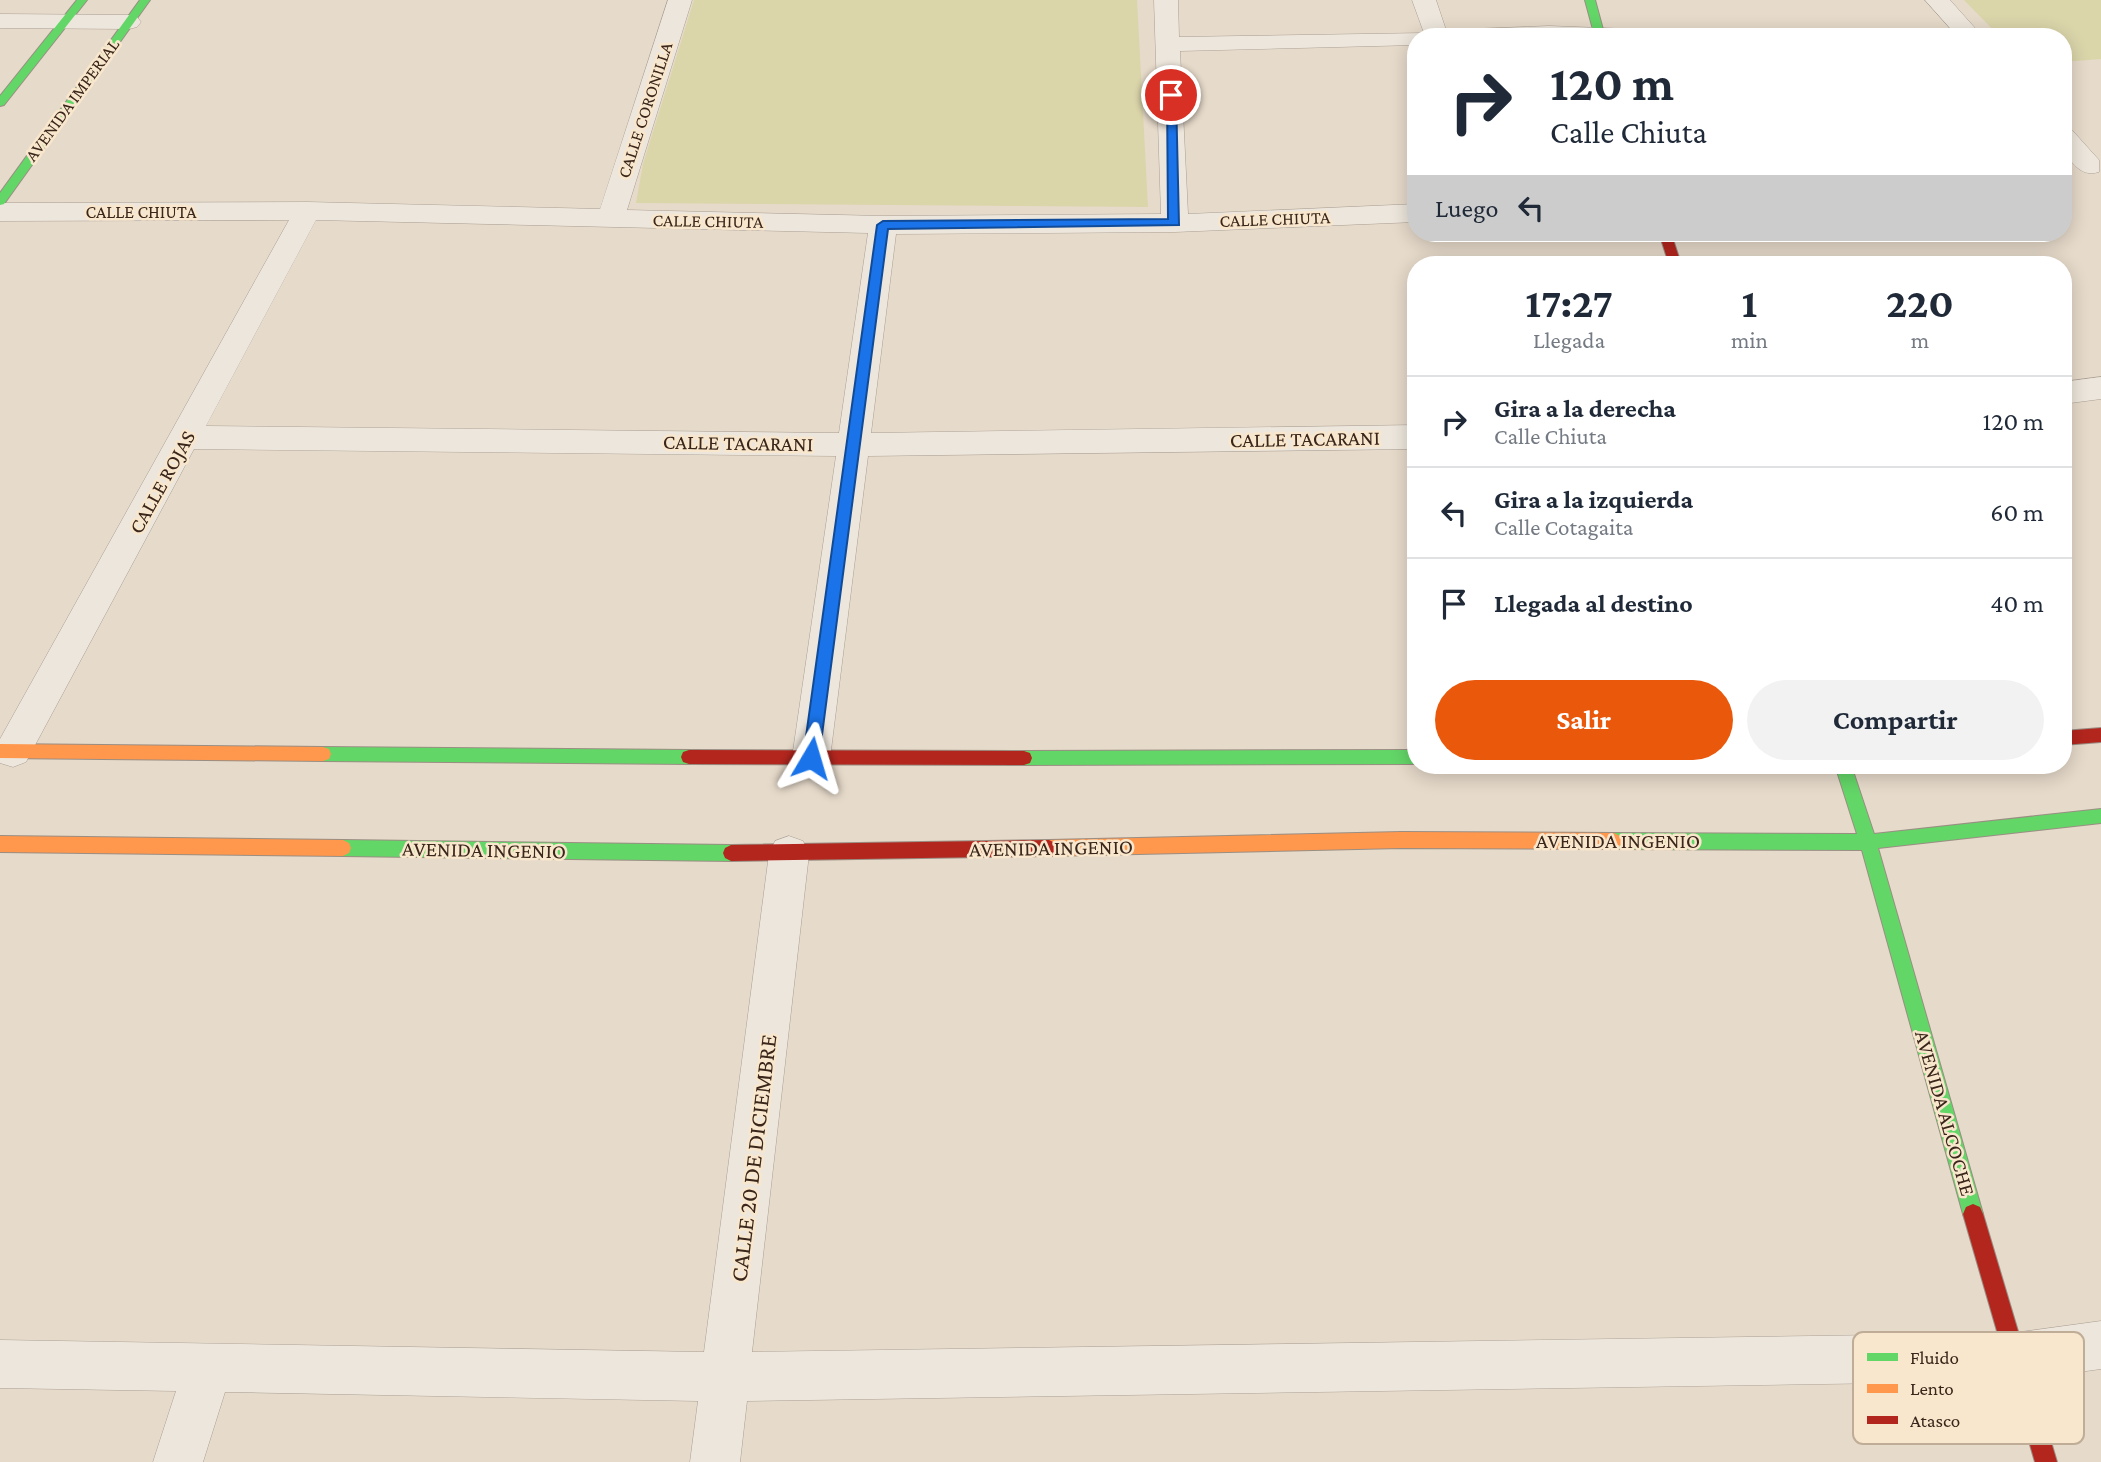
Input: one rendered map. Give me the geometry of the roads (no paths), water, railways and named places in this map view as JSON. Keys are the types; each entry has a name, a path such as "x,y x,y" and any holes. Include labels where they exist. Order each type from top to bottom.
{"street":[{"path":"0,103 82,0"},
{"name":"AVENIDA IMPERIAL","path":"0,201 145,0"},
{"name":"CALLE CORONILLA","path":"610,219 680,0"},
{"path":"1166,0 1170,44 1174,223"},
{"path":"1424,0 1434,28"},
{"path":"1590,0 1598,28"},
{"path":"1937,0 1963,28"},
{"path":"0,21 129,22"},
{"path":"1170,44 1407,38"},
{"path":"2072,144 2096,165"},
{"path":"2072,168 2096,165"},
{"name":"CALLE CHIUTA","path":"0,212 307,211 883,225 1174,223 1407,213"},
{"name":"CALLE ROJAS","path":"7,751 186,437 307,211"},
{"path":"811,758 851,444 883,225"},
{"path":"2072,392 2101,388"},
{"name":"CALLE TACARANI","path":"186,437 851,444 1407,437"},
{"path":"2072,737 2101,735"},
{"path":"7,751 811,758 1407,757"},
{"name":"AVENIDA ALCOCHE","path":"1846,774 1868,842 2006,1332"},
{"name":"AVENIDA INGENIO","path":"0,844 789,854 1401,840 1868,842 2101,816"},
{"name":"CALLE 20 DE DICIEMBRE","path":"715,1462 789,854"},
{"path":"0,1364 727,1377 1853,1359"},
{"path":"178,1462 208,1369"},
{"name":"AVENIDA ALCOCHE","path":"2040,1444 2046,1462"}]}
